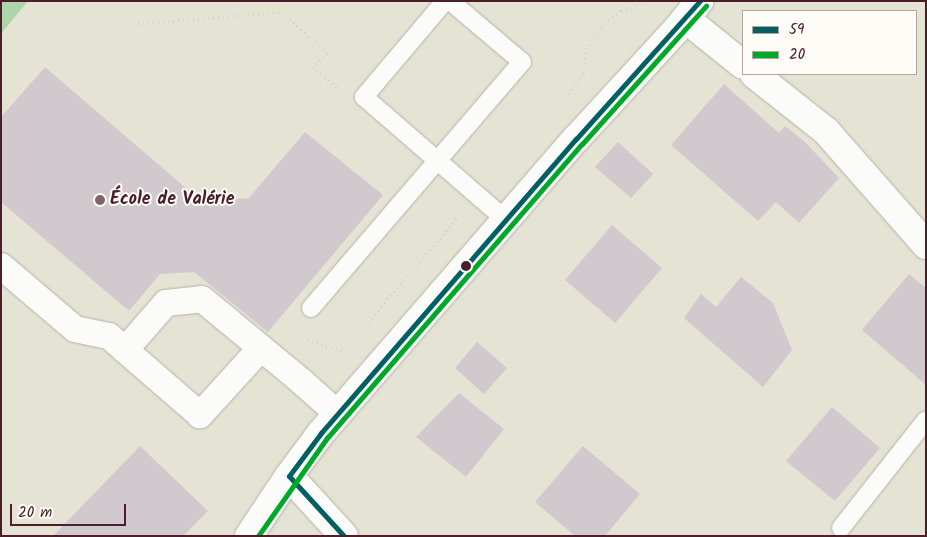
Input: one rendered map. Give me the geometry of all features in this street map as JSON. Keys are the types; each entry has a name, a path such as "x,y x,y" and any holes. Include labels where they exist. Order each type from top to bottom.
{"street":[{"path":"249,536 289,476 338,414 576,139 693,10 742,64"},
{"path":"755,75 826,131 926,245"},
{"path":"1,266 75,330 108,336 200,415 261,348"},
{"path":"125,350 166,303 202,299 338,414"},
{"path":"289,476 344,536"}],"lane":[{"path":"445,1 364,97 506,220"},
{"path":"311,308 522,62 450,1"},
{"path":"841,528 926,420"}],"path":[{"path":"621,1 621,11"},
{"path":"563,99 583,73 586,49 601,27 621,11 647,1"},
{"path":"133,24 282,12 327,53 313,67 342,91"}],"green space":[{"path":"1,1 28,1 1,34"}],"building":[{"name":"École de Valérie","path":"45,67 202,202 249,198 305,132 383,195 268,332 194,272 160,274 129,311 1,202 1,117"},
{"path":"724,84 779,133 785,126 804,141 839,178 799,223 776,202 758,221 671,145"},
{"path":"618,142 653,174 631,198 595,167"},
{"path":"612,225 662,268 615,323 565,280"},
{"path":"909,274 926,288 926,385 862,330"},
{"path":"741,277 773,303 792,350 763,387 684,318 701,294 716,307"},
{"path":"477,342 507,368 484,394 455,368"},
{"path":"459,393 504,429 466,477 416,437"},
{"path":"832,407 880,448 835,501 786,461"},
{"path":"140,446 208,511 183,536 53,536"},
{"path":"583,446 640,494 605,536 575,536 535,502"}],"transit line":[{"name":"59","path":"289,476 321,433 576,139 700,1"},
{"name":"20","path":"258,536 327,438 582,144 706,6"},
{"name":"59","path":"289,476 344,536"}],"place":[{"name":"École de Valérie","path":"100,200"}]}
